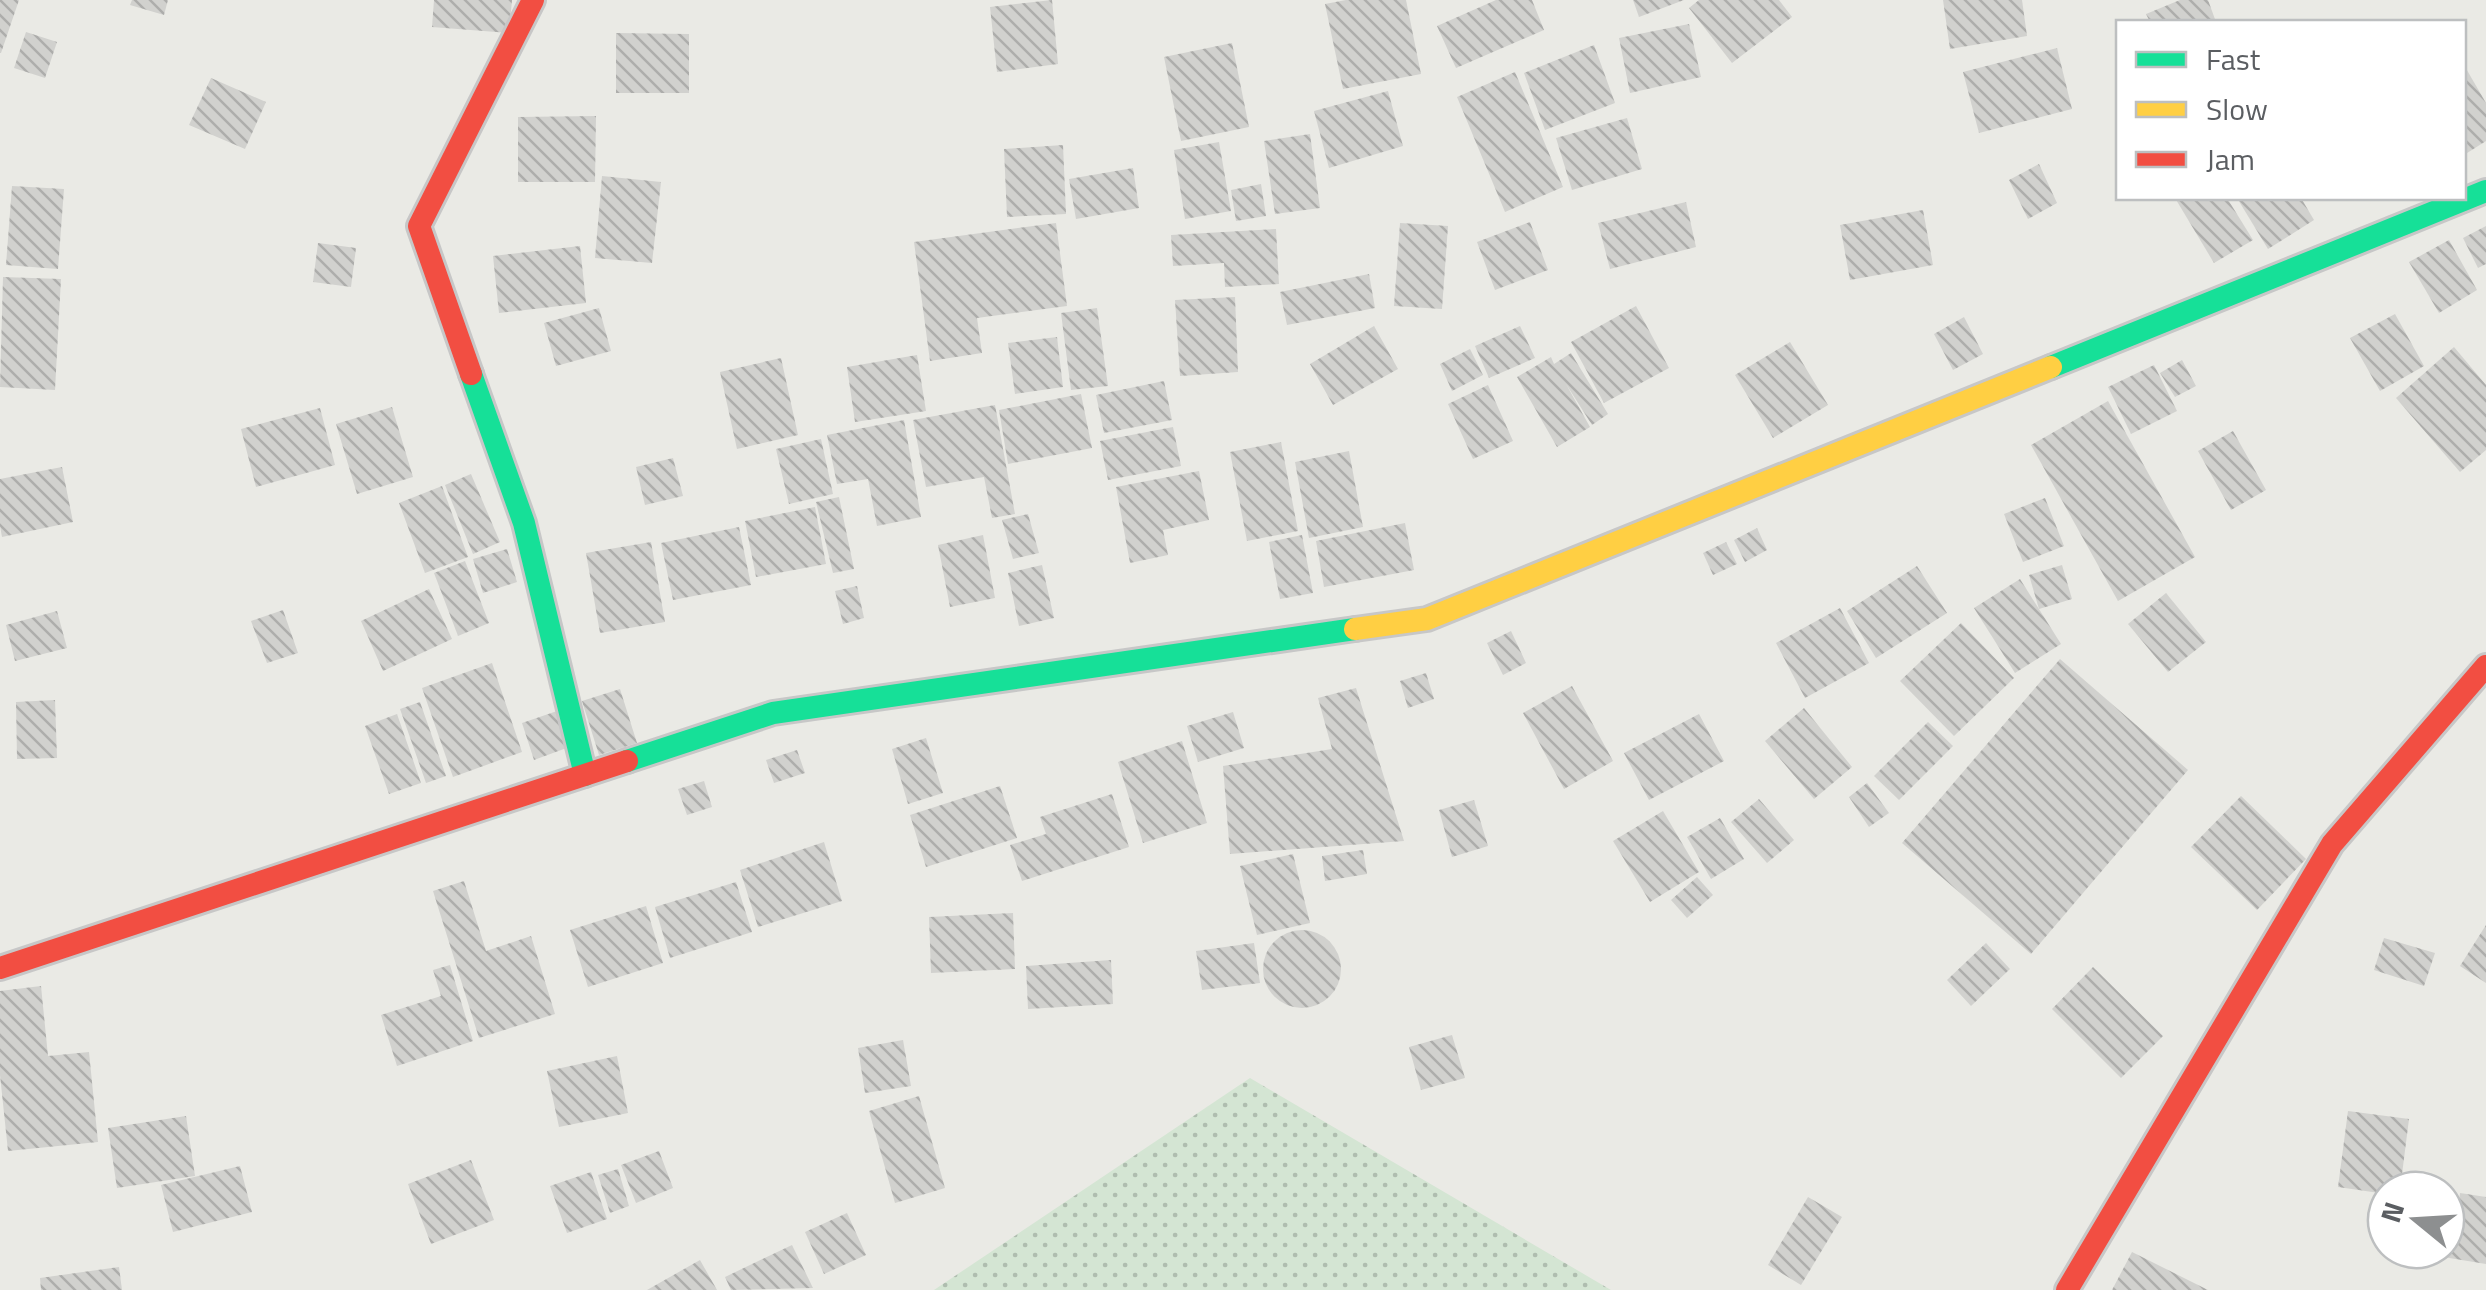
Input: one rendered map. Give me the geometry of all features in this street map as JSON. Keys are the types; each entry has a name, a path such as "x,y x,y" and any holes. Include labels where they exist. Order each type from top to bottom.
{"street":[{"path":"533,0 419,226 524,522 585,775"},
{"path":"0,968 773,712 1427,618 2461,200"},
{"path":"2067,1290 2332,844 2486,666"}],"green space":[{"path":"1250,1078 1611,1290 934,1290"}],"building":[{"path":"0,0 19,0 1,53 0,53"},
{"path":"132,0 168,0 164,15 130,5"},
{"path":"434,0 512,0 509,33 432,27"},
{"path":"1052,0 1058,64 997,72 990,7"},
{"path":"1406,0 1421,74 1343,89 1325,4"},
{"path":"1496,0 1532,0 1544,30 1456,68 1437,26"},
{"path":"1633,0 1684,0 1639,17"},
{"path":"1699,0 1779,0 1792,17 1732,63 1689,8"},
{"path":"1943,0 2022,0 2027,36 1950,49"},
{"path":"2180,0 2208,0 2215,20 2149,20 2146,14"},
{"path":"1689,24 1701,77 1630,93 1619,38"},
{"path":"26,32 57,42 45,78 14,68"},
{"path":"616,33 689,34 689,93 616,93"},
{"path":"1232,43 1249,127 1181,141 1164,57"},
{"path":"1594,45 1615,103 1545,130 1524,73"},
{"path":"2057,48 2072,109 1979,133 1963,72"},
{"path":"2466,68 2486,103 2486,141 2466,154"},
{"path":"1515,72 1563,187 1505,212 1457,97"},
{"path":"211,78 266,102 245,149 189,125"},
{"path":"1388,91 1403,146 1329,168 1314,111"},
{"path":"596,116 595,182 518,182 518,117"},
{"path":"1627,118 1642,169 1572,190 1556,138"},
{"path":"1310,134 1320,208 1275,214 1264,141"},
{"path":"1219,142 1231,211 1185,219 1174,150"},
{"path":"1063,145 1066,214 1007,217 1004,149"},
{"path":"2039,164 2057,203 2028,219 2009,180"},
{"path":"1133,168 1139,208 1076,219 1069,179"},
{"path":"602,176 661,182 652,263 595,258"},
{"path":"1261,184 1266,216 1236,221 1231,190"},
{"path":"12,186 64,189 58,269 6,265"},
{"path":"2176,200 2228,200 2253,240 2214,263"},
{"path":"2238,200 2302,200 2314,220 2268,249"},
{"path":"1686,202 1696,247 1610,269 1598,223"},
{"path":"1923,210 1933,265 1850,280 1840,225"},
{"path":"1530,222 1548,270 1495,290 1477,242"},
{"path":"1056,223 1067,306 977,318 982,353 930,361 914,242"},
{"path":"1400,223 1448,226 1442,309 1394,306"},
{"path":"2486,226 2486,264 2478,268 2463,238"},
{"path":"1276,229 1279,284 1225,287 1224,263 1173,266 1171,235"},
{"path":"2449,240 2477,290 2439,313 2409,262"},
{"path":"318,243 356,248 351,287 313,282"},
{"path":"580,246 586,303 499,313 493,256"},
{"path":"1369,274 1375,308 1287,325 1280,292"},
{"path":"3,277 61,279 55,390 0,387"},
{"path":"1235,297 1238,372 1180,376 1175,300"},
{"path":"1636,306 1669,368 1604,403 1571,342"},
{"path":"599,308 611,351 556,366 544,323"},
{"path":"1097,308 1108,386 1071,390 1061,313"},
{"path":"2395,314 2424,366 2380,391 2350,338"},
{"path":"1964,317 1983,354 1953,370 1934,334"},
{"path":"1374,326 1398,369 1333,405 1310,364"},
{"path":"1520,326 1535,358 1489,378 1475,346"},
{"path":"1057,337 1063,387 1015,394 1008,343"},
{"path":"1790,342 1828,405 1773,438 1735,375"},
{"path":"2454,347 2486,385 2486,450 2460,472 2396,398"},
{"path":"1470,349 1483,375 1452,391 1440,364"},
{"path":"1571,353 1608,414 1592,425 1566,384 1590,427 1557,447 1517,377 1551,357 1554,364"},
{"path":"917,355 926,411 855,422 847,367"},
{"path":"781,358 798,435 737,449 720,372"},
{"path":"2182,360 2196,386 2175,397 2160,373"},
{"path":"2154,365 2177,411 2131,434 2108,387"},
{"path":"1164,381 1172,420 1104,433 1096,395"},
{"path":"1488,385 1513,441 1473,459 1448,404"},
{"path":"1081,394 1092,448 1008,464 999,410"},
{"path":"2108,401 2195,557 2118,601 2031,445"},
{"path":"995,405 1015,514 992,518 984,477 926,487 913,420"},
{"path":"392,407 413,477 357,494 336,424"},
{"path":"320,408 335,465 256,487 241,429"},
{"path":"904,420 921,517 877,526 868,479 837,484 827,435"},
{"path":"1173,427 1181,466 1108,480 1100,441"},
{"path":"2233,431 2266,490 2231,510 2198,451"},
{"path":"821,439 833,494 789,504 776,449"},
{"path":"1281,442 1298,531 1247,541 1230,452"},
{"path":"1349,451 1363,527 1309,538 1295,462"},
{"path":"673,458 683,496 645,505 636,467"},
{"path":"62,467 73,522 2,537 0,479"},
{"path":"1199,471 1209,520 1163,530 1168,555 1130,563 1116,487"},
{"path":"471,474 500,542 473,554 445,485"},
{"path":"442,486 468,557 425,573 399,503"},
{"path":"839,497 854,569 833,573 816,502"},
{"path":"2045,498 2064,546 2023,562 2004,514"},
{"path":"815,507 826,564 756,577 745,521"},
{"path":"1028,514 1039,553 1013,559 1002,520"},
{"path":"1405,523 1414,570 1324,587 1316,541"},
{"path":"739,527 751,585 673,600 661,543"},
{"path":"1757,528 1767,550 1745,562 1734,540"},
{"path":"983,535 995,598 950,607 938,545"},
{"path":"1302,535 1313,593 1280,599 1269,542"},
{"path":"651,542 665,622 600,633 586,553"},
{"path":"1726,542 1737,564 1713,575 1703,553"},
{"path":"507,549 517,582 483,593 473,559"},
{"path":"465,561 489,623 458,636 434,573"},
{"path":"1042,565 1054,618 1019,626 1008,573"},
{"path":"2062,565 2072,599 2039,609 2029,575"},
{"path":"1917,566 1947,613 1876,658 1847,611"},
{"path":"2020,579 2061,644 2015,673 1974,608"},
{"path":"857,586 864,618 843,624 835,591"},
{"path":"429,589 452,639 383,671 361,621"},
{"path":"2166,593 2206,642 2168,672 2128,624"},
{"path":"1840,608 1869,663 1805,698 1776,643"},
{"path":"283,610 298,653 267,663 251,621"},
{"path":"57,611 67,648 15,661 6,625"},
{"path":"1961,623 2014,678 1954,736 1900,681"},
{"path":"1511,631 1526,663 1503,675 1487,643"},
{"path":"2060,659 2188,770 2031,954 1902,843"},
{"path":"492,663 522,752 453,777 422,688"},
{"path":"1426,673 1434,699 1408,708 1400,681"},
{"path":"1572,686 1613,761 1564,789 1523,713"},
{"path":"1356,688 1404,841 1230,854 1223,766 1332,749 1318,698"},
{"path":"620,689 637,743 599,755 582,701"},
{"path":"55,700 57,758 17,759 16,702"},
{"path":"420,702 446,776 426,783 400,709"},
{"path":"1804,708 1852,767 1814,799 1765,741"},
{"path":"560,710 572,746 534,760 522,723"},
{"path":"1233,712 1244,748 1198,762 1187,726"},
{"path":"397,714 421,783 389,794 365,726"},
{"path":"1699,714 1724,761 1649,800 1624,753"},
{"path":"1928,722 1953,746 1899,800 1874,776"},
{"path":"926,738 943,793 908,804 892,749"},
{"path":"1182,741 1207,823 1143,843 1118,762"},
{"path":"797,750 805,773 774,783 766,760"},
{"path":"704,781 712,807 687,815 678,789"},
{"path":"1867,783 1889,813 1869,827 1849,797"},
{"path":"1000,786 1017,838 926,867 910,815"},
{"path":"1112,794 1129,847 1022,881 1010,845 1046,834 1040,817"},
{"path":"2241,796 2306,859 2257,910 2191,847"},
{"path":"1759,799 1794,840 1767,863 1731,822"},
{"path":"1474,800 1488,846 1452,857 1439,810"},
{"path":"1663,811 1699,872 1650,902 1613,841"},
{"path":"1720,818 1744,859 1711,879 1687,837"},
{"path":"824,842 842,901 758,927 740,870"},
{"path":"1363,850 1367,874 1325,881 1322,856"},
{"path":"1293,854 1310,923 1257,935 1240,866"},
{"path":"1697,877 1713,895 1687,918 1671,900"},
{"path":"464,881 486,951 531,936 555,1014 479,1038 433,891"},
{"path":"736,882 752,932 670,958 655,907"},
{"path":"646,906 663,963 588,987 570,930"},
{"path":"1013,913 1015,969 931,973 929,917"},
{"path":"2486,925 2486,983 2460,966"},
{"path":"1302,930 1317,933 1329,942 1338,954 1338,984 1329,996 1317,1005 1302,1008 1287,1005 1275,996 1266,984 1263,969 1266,954 1275,942 1287,933"},
{"path":"2384,938 2435,953 2424,986 2374,970"},
{"path":"1254,943 1260,983 1202,990 1196,951"},
{"path":"1986,943 2010,969 1971,1006 1947,980"},
{"path":"1111,960 1113,1004 1028,1009 1026,966"},
{"path":"450,965 473,1041 397,1066 381,1015 441,996 433,970"},
{"path":"2093,967 2163,1036 2121,1078 2052,1009"},
{"path":"41,986 48,1056 89,1052 98,1142 8,1151 0,1075 0,991"},
{"path":"1452,1035 1465,1078 1421,1090 1409,1047"},
{"path":"903,1040 911,1086 865,1093 858,1048"},
{"path":"617,1056 628,1113 559,1127 547,1071"},
{"path":"919,1096 945,1188 895,1203 869,1111"},
{"path":"2348,1111 2409,1119 2403,1170 2366,1170 2366,1191 2338,1187"},
{"path":"186,1116 195,1176 117,1188 108,1128"},
{"path":"659,1151 673,1188 636,1203 621,1165"},
{"path":"471,1160 494,1220 431,1244 408,1184"},
{"path":"240,1166 252,1212 173,1232 161,1185"},
{"path":"618,1169 629,1206 610,1213 598,1175"},
{"path":"591,1172 607,1219 567,1233 550,1186"},
{"path":"2466,1194 2486,1197 2486,1264 2466,1261"},
{"path":"1808,1197 1842,1217 1801,1285 1768,1265"},
{"path":"847,1213 866,1255 824,1274 805,1232"},
{"path":"792,1245 813,1288 731,1290 725,1277"},
{"path":"2132,1252 2208,1290 2112,1290"},
{"path":"700,1260 717,1290 647,1290"},
{"path":"119,1267 122,1290 41,1290 40,1278"}],"traffic: fast":[{"path":"2466,199 2486,191"},
{"path":"2051,367 2464,200"},
{"path":"471,374 524,523 585,775"},
{"path":"627,761 773,713 1355,629"}],"traffic: slow":[{"path":"1355,629 1427,619 2051,367"}],"traffic: jam":[{"path":"471,374 419,226 533,0"},
{"path":"2067,1290 2332,844 2486,666"},
{"path":"0,968 627,761"}]}
